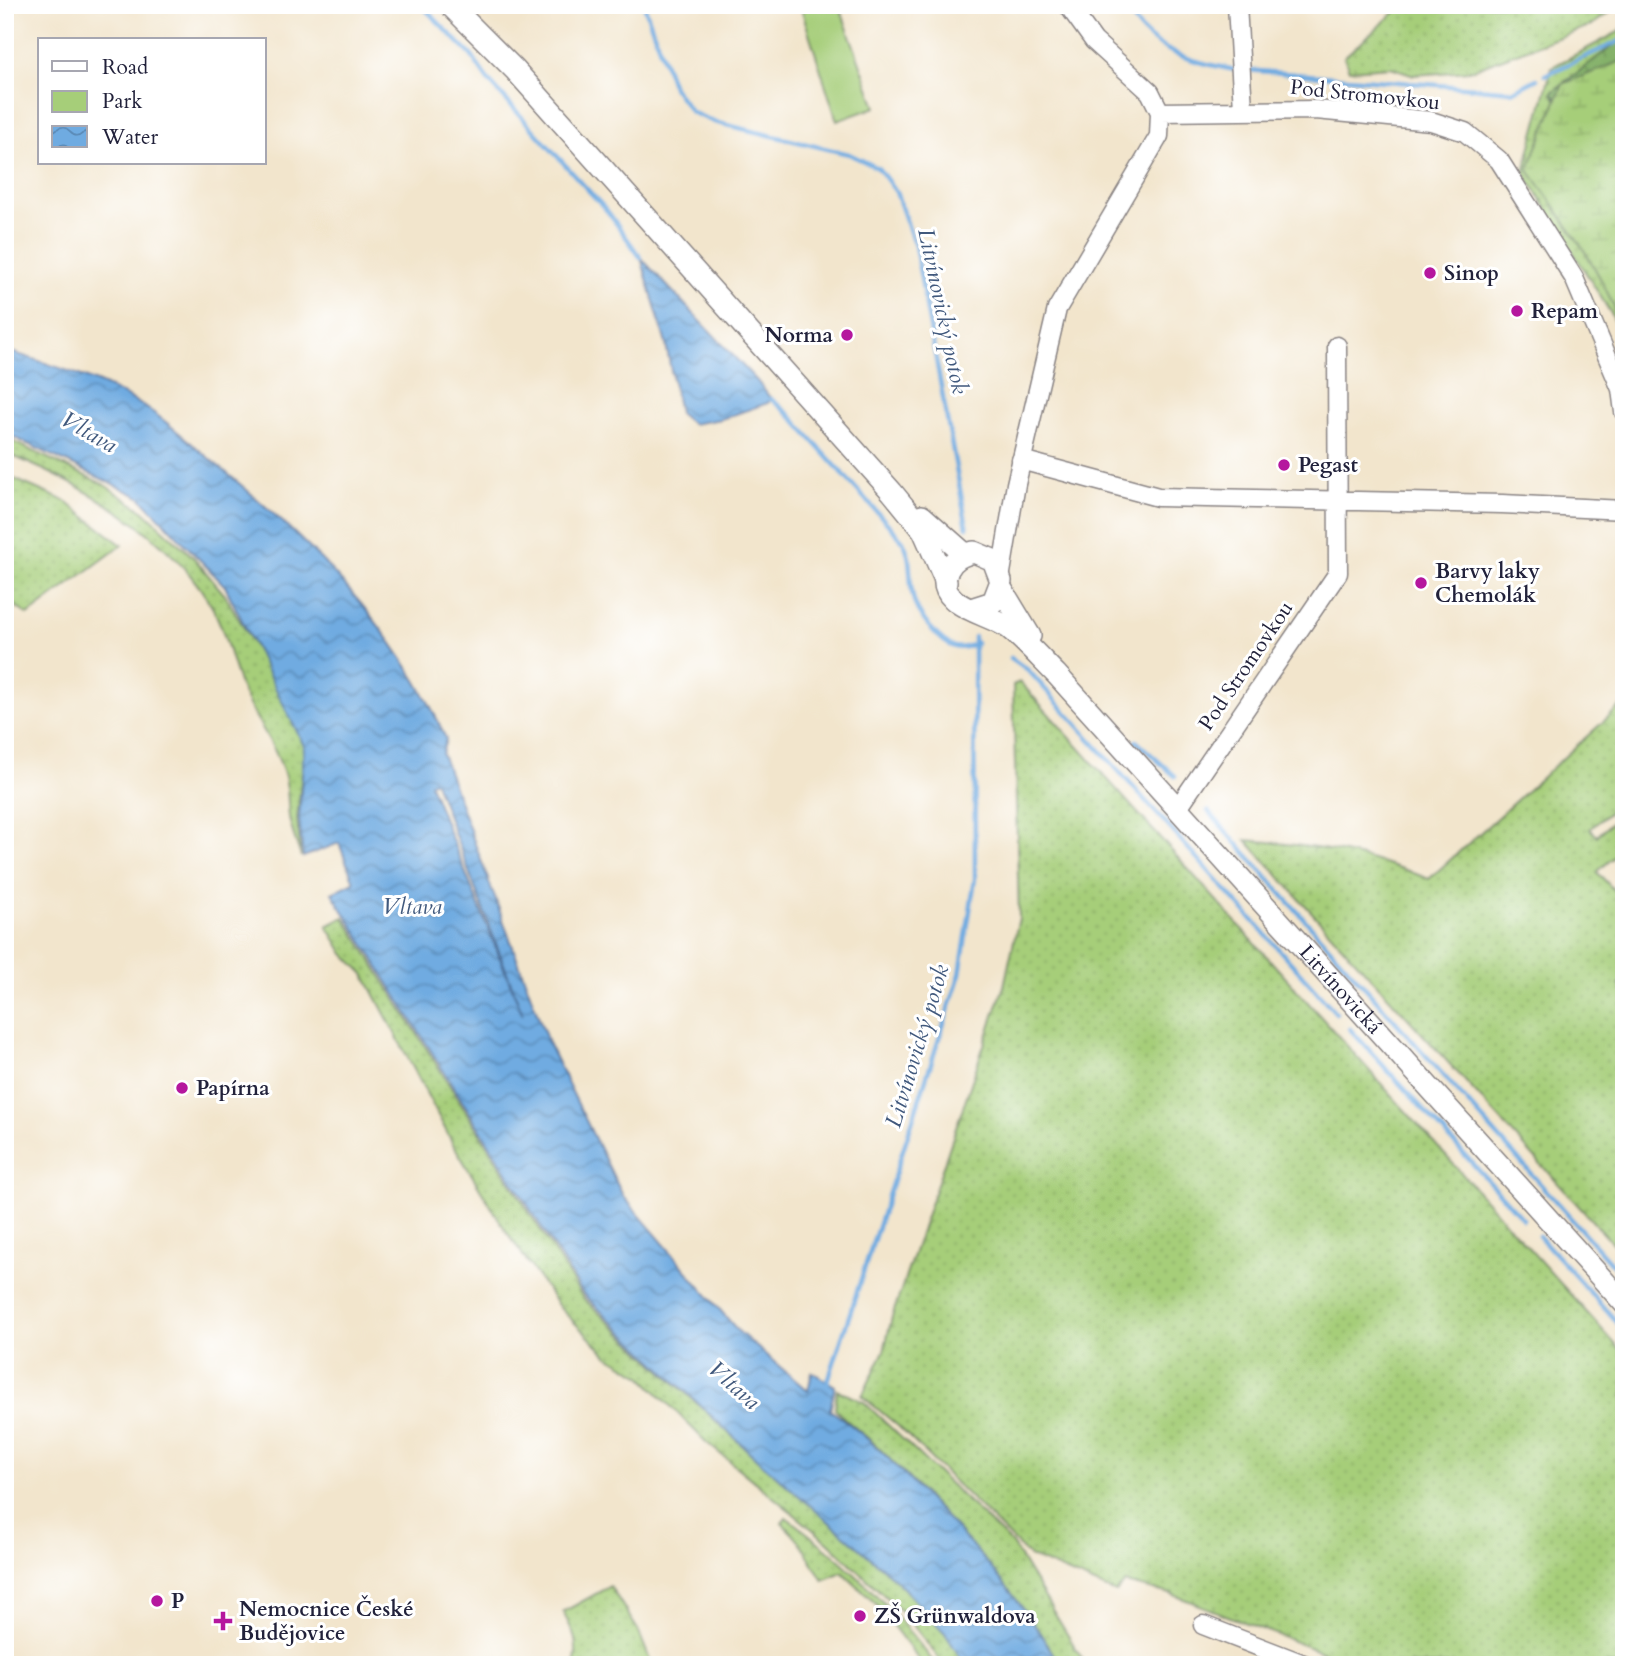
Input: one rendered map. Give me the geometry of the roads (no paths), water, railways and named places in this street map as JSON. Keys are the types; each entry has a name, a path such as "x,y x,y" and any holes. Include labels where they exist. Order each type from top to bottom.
{"main road":[{"path":"450,5 533,89 892,492 932,545 951,597 971,609 986,606 1001,580 993,560 970,553 892,492"},
{"path":"892,492 920,549 942,607 954,617 998,632 1057,675"},
{"path":"946,582 949,568 970,553"},
{"name":"Litvínovická","path":"1001,580 1013,612 1057,675"},
{"name":"Litvínovická","path":"971,609 1012,630 1057,675 1624,1303"}],"street":[{"path":"1001,580 1009,519 1021,460 1057,309 1159,136 1160,112 1150,92 1094,41 1068,5"},
{"path":"1237,5 1243,109"},
{"name":"Pod Stromovkou","path":"1160,112 1316,110 1431,121 1465,132 1499,160 1574,278 1621,389 1624,412"},
{"name":"Pod Stromovkou","path":"1177,809 1338,573 1337,346"},
{"path":"1021,460 1158,497 1624,510"},
{"path":"970,553 991,542 1009,519"},
{"path":"1203,1625 1307,1665"}],"water":[{"path":"641,258 757,381 771,399 768,403 721,419 692,424 679,413 666,344"},
{"name":"Vltava","path":"5,350 99,383 134,400 172,427 276,515 343,583 401,657 426,697 446,739 442,754 549,1045 623,1196 738,1331 808,1391 812,1372 835,1386 830,1410 887,1457 976,1551 1029,1617 1060,1665 965,1665 945,1633 895,1579 759,1461 584,1295 332,893 354,882 339,843 303,857 299,819 304,746 225,586 140,497 5,433","holes":["435,782 523,1015 430,784"]}],"waterway":[{"path":"421,5 471,55 488,80 608,212 641,258"},
{"name":"Litvínovický potok","path":"644,5 673,87 691,112 714,122 849,154 878,168 896,192 915,246 967,527"},
{"path":"1126,5 1134,21 1157,43 1186,58 1235,70"},
{"path":"1545,75 1624,39"},
{"path":"1245,70 1514,91 1537,79"},
{"path":"771,399 789,414 903,541 908,557 911,588 921,616 949,645 963,647 976,643"},
{"name":"Litvínovický potok","path":"827,1384 960,974 975,879 974,637"},
{"path":"1011,658 1028,670 1336,1013"},
{"path":"1133,744 1136,741 1175,776"},
{"path":"1208,811 1624,1278"},
{"path":"1350,1029 1523,1219"},
{"path":"1539,1236 1624,1330"}],"place":[{"name":"Sinop","path":"1430,273"},
{"name":"Repam","path":"1517,311"},
{"name":"Norma","path":"847,335"},
{"name":"Pegast","path":"1284,465"},
{"name":"Barvy laky Chemolák","path":"1421,583"},
{"name":"Papírna","path":"182,1088"},
{"name":"P","path":"157,1601"},
{"name":"ZŠ Grünwaldova","path":"860,1616"},
{"name":"Nemocnice České Budějovice","path":"223,1621"}]}
